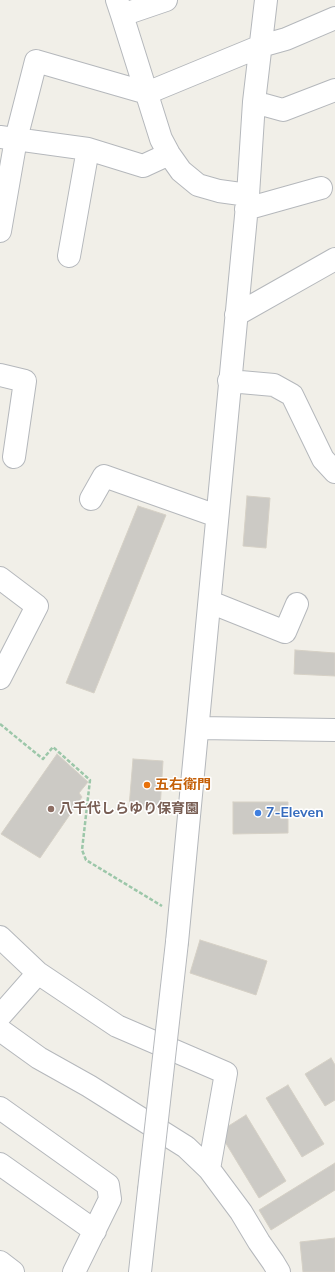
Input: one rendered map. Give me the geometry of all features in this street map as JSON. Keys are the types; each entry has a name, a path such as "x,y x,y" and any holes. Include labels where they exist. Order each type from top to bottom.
{"street":[{"path":"166,0 120,7 161,139 181,171 198,185 219,191 247,202 321,188"},
{"path":"140,1272 180,916 247,202 254,102 266,0"},
{"path":"0,231 8,138 36,61 146,93 261,46 286,39 335,18"},
{"path":"254,102 283,110 335,90"},
{"path":"8,138 88,149 143,166 169,154"},
{"path":"69,256 88,149"},
{"path":"236,315 335,259"},
{"path":"0,375 25,381 14,457"},
{"path":"229,381 274,385 292,394 323,459 335,472"},
{"path":"91,499 104,476 217,516"},
{"path":"0,578 37,606 0,678"},
{"path":"210,602 285,632 297,604"},
{"path":"198,728 335,730"},
{"path":"0,937 38,972 117,1026 226,1073 209,1170"},
{"path":"0,1016 38,972"},
{"path":"0,1030 39,1058 89,1086 186,1147 209,1170 241,1212 279,1272"},
{"path":"0,1108 108,1185 110,1200 74,1272"},
{"path":"0,1164 95,1231"},
{"path":"0,1262 13,1272"}],"path":[{"path":"0,724 43,759 53,747 90,780 82,850 86,860 180,916"}],"building":[{"path":"247,496 270,498 266,548 243,546"},
{"path":"138,506 166,515 94,693 66,683"},
{"path":"295,650 335,653 335,676 294,674"},
{"path":"57,754 88,782 79,793 82,797 40,858 1,834"},
{"path":"133,759 163,761 160,809 129,807"},
{"path":"233,802 288,802 288,833 233,834"},
{"path":"200,940 267,961 256,995 190,973"},
{"path":"331,1058 335,1065 335,1100 325,1106 305,1074"},
{"path":"288,1085 324,1144 302,1157 266,1098"},
{"path":"246,1115 286,1181 259,1198 219,1132"},
{"path":"335,1163 335,1190 271,1230 259,1210"},
{"path":"335,1238 335,1272 303,1272 300,1242"}],"place":[{"name":"五右衛門","path":"147,785"},
{"name":"八千代しらゆり保育園","path":"51,809"},
{"name":"7-Eleven","path":"258,813"}]}
